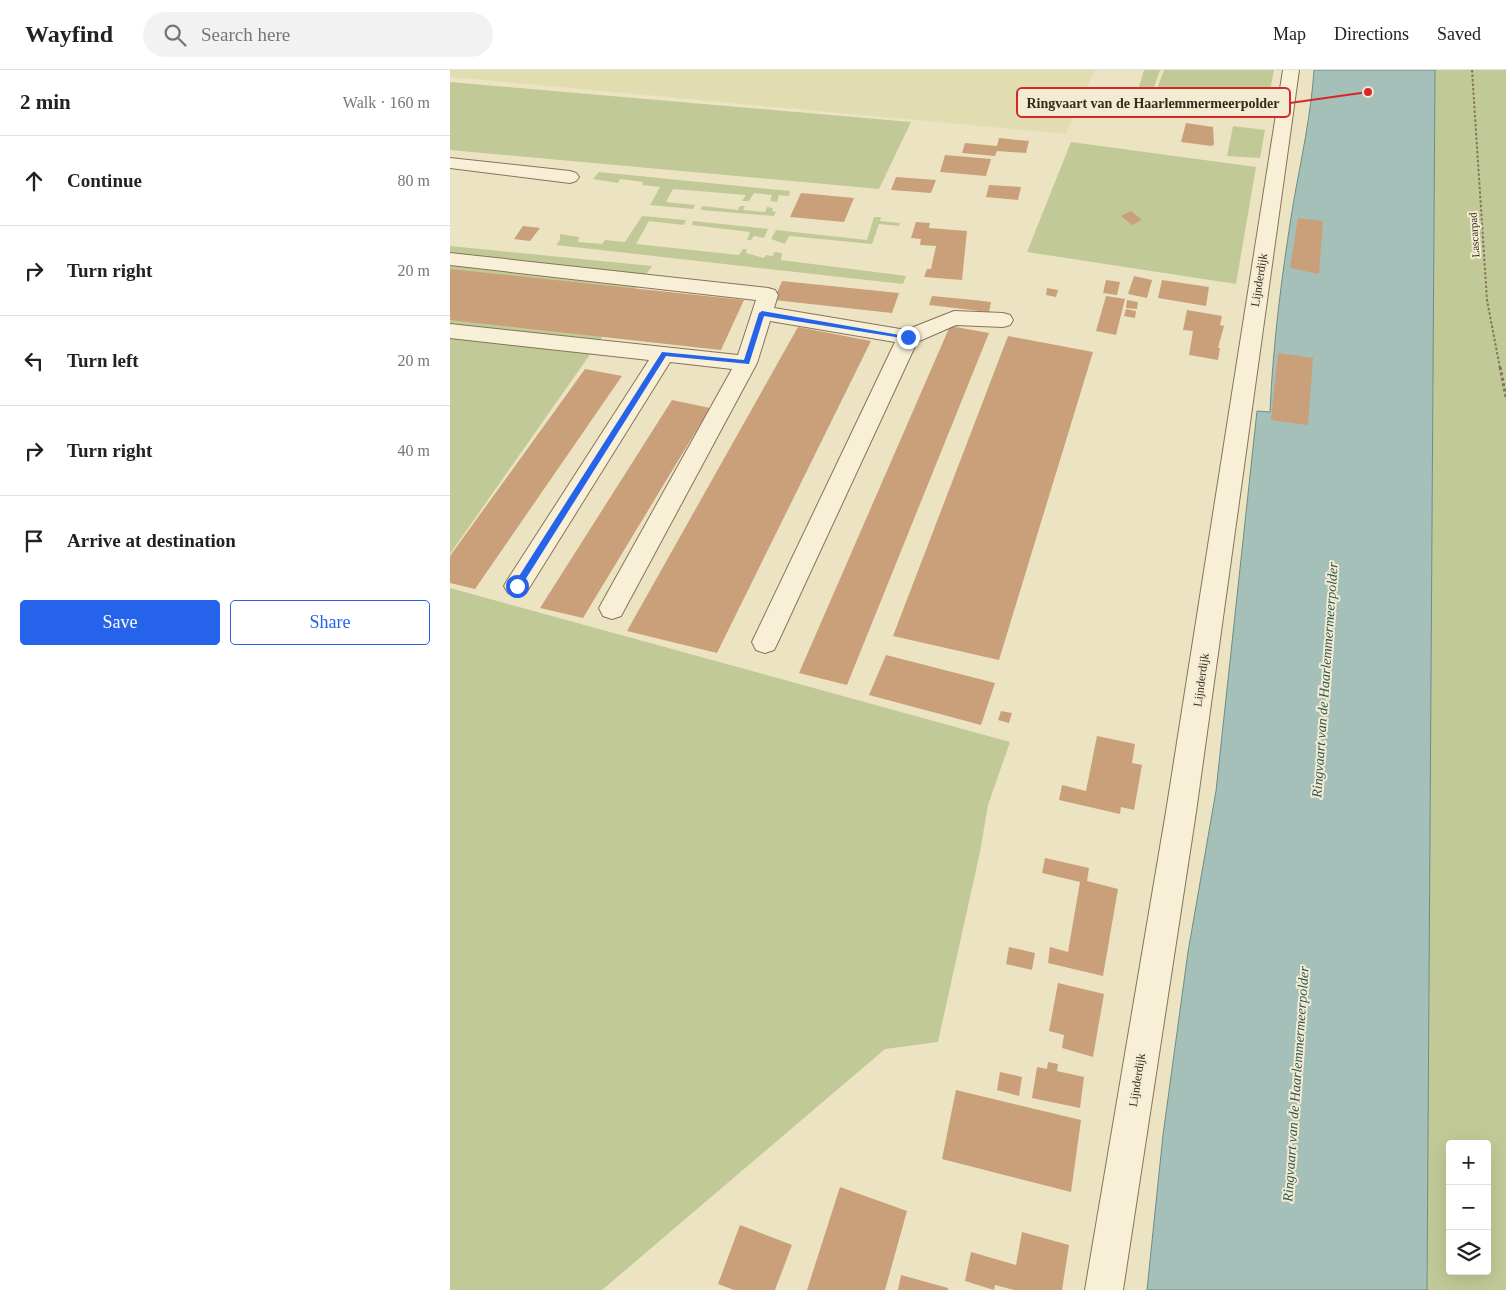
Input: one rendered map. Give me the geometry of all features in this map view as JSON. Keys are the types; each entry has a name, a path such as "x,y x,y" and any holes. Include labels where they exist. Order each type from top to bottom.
{"street":[{"name":"Lijnderdijk","path":"1104,1290 1181,812 1292,70"},
{"path":"450,163 570,177"},
{"path":"450,259 768,295 746,363 612,608"},
{"path":"762,313 908,337 954,318 1003,320"},
{"path":"450,331 746,363"},
{"path":"765,642 908,337"},
{"path":"517,586 664,354"}],"path":[{"name":"Lascarpad","path":"1472,70 1487,300 1506,398"}],"shaded area":[{"path":"450,70 1095,70 1066,134 450,77"}],"green space":[{"path":"1144,70 1160,70 1148,105 1134,103"},
{"path":"1164,70 1274,70 1266,112 1154,97"},
{"path":"1435,70 1506,70 1506,1290 1427,1290"},
{"path":"450,82 911,122 879,189 450,150"},
{"path":"1233,126 1265,130 1260,158 1227,156"},
{"path":"1071,142 1256,167 1236,284 1027,252"},
{"path":"599,172 790,191 789,196 779,195 777,202 770,201 772,195 754,193 749,201 742,201 746,195 673,189 666,202 695,205 693,209 650,205 660,187 642,185 643,182 620,179 618,183 593,179"},
{"path":"702,206 738,210 740,206 745,206 743,210 765,212 767,207 773,208 772,211 776,212 774,216 701,210"},
{"path":"642,216 686,220 684,225 649,221 636,244 739,255 743,249 747,249 746,253 764,258 766,255 773,256 774,252 782,253 781,260 906,276 903,284 556,245 560,240 560,234 579,237 578,242 602,244 605,240 625,242"},
{"path":"874,217 881,217 880,221 900,223 899,226 879,224 872,244 789,236 785,244 771,239 776,230 867,240"},
{"path":"693,221 768,229 764,238 754,236 751,240 747,240 750,232 692,225"},
{"path":"450,246 652,266 450,554"},
{"path":"450,588 1010,742 988,805 980,852 938,1042 885,1049 602,1290 450,1290"}],"water":[{"path":"1314,70 1435,70 1427,1290 1147,1290 1163,1135 1188,952 1216,791 1257,411 1270,412 1273,360 1282,282 1308,121"}],"building":[{"path":"1186,123 1213,127 1214,144 1212,146 1181,142"},
{"path":"999,138 1029,141 1026,153 997,151 995,156 962,153 965,143 997,146"},
{"path":"945,155 991,159 986,176 940,172"},
{"path":"896,177 936,180 931,193 891,190"},
{"path":"989,185 1021,187 1018,200 986,197"},
{"path":"801,193 854,198 844,222 790,217"},
{"path":"1131,211 1142,220 1132,225 1121,216"},
{"path":"1298,218 1323,221 1319,274 1290,268"},
{"path":"916,222 930,223 929,228 967,231 962,280 924,277 927,269 931,269 936,246 920,245 921,239 911,238"},
{"path":"523,226 540,228 530,241 514,239"},
{"path":"450,269 744,300 721,350 450,320"},
{"path":"1134,276 1152,280 1147,298 1128,294"},
{"path":"1106,280 1120,282 1117,295 1103,293"},
{"path":"1162,280 1209,287 1206,306 1158,298"},
{"path":"782,281 899,293 892,313 774,300"},
{"path":"1047,288 1058,290 1056,297 1046,295"},
{"path":"932,296 991,302 989,312 929,305"},
{"path":"1106,296 1125,299 1116,335 1096,331"},
{"path":"1127,300 1138,302 1137,309 1126,308"},
{"path":"1126,309 1136,311 1135,318 1124,316"},
{"path":"1187,310 1222,316 1220,325 1224,326 1218,348 1220,348 1218,360 1189,355 1193,331 1183,330"},
{"path":"950,326 989,333 847,685 799,673"},
{"path":"798,327 871,341 717,653 627,631"},
{"path":"1008,336 1093,352 999,660 893,636"},
{"path":"1278,353 1313,358 1308,425 1271,420"},
{"path":"585,369 622,376 475,589 450,583 450,556"},
{"path":"672,400 710,408 583,618 540,608"},
{"path":"886,655 995,683 981,725 869,695"},
{"path":"1001,711 1012,713 1009,723 998,720"},
{"path":"1097,736 1135,744 1132,763 1142,765 1134,810 1121,807 1120,814 1059,800 1062,785 1086,791"},
{"path":"1045,858 1089,868 1087,881 1118,889 1103,976 1048,963 1050,947 1068,952 1080,882 1042,873"},
{"path":"1009,947 1035,953 1032,970 1006,964"},
{"path":"1058,983 1104,994 1093,1057 1062,1048 1064,1035 1049,1031"},
{"path":"1048,1062 1058,1064 1057,1071 1084,1077 1080,1108 1032,1098 1037,1067 1047,1069"},
{"path":"1000,1072 1022,1077 1019,1096 997,1090"},
{"path":"956,1090 1081,1120 1071,1192 942,1159"},
{"path":"840,1187 907,1211 885,1290 807,1290"},
{"path":"740,1225 792,1245 775,1290 734,1290 718,1284"},
{"path":"1022,1232 1069,1245 1062,1290 1014,1290 995,1285 994,1290 965,1281 971,1252 1016,1265"},
{"path":"901,1275 948,1288 948,1290 898,1290"}],"place":[{"name":"Ringvaart van de Haarlemmermeerpolder","path":"1368,92"}],"route":[{"path":"517,586 664,354 746,363 762,313 908,337"}]}
